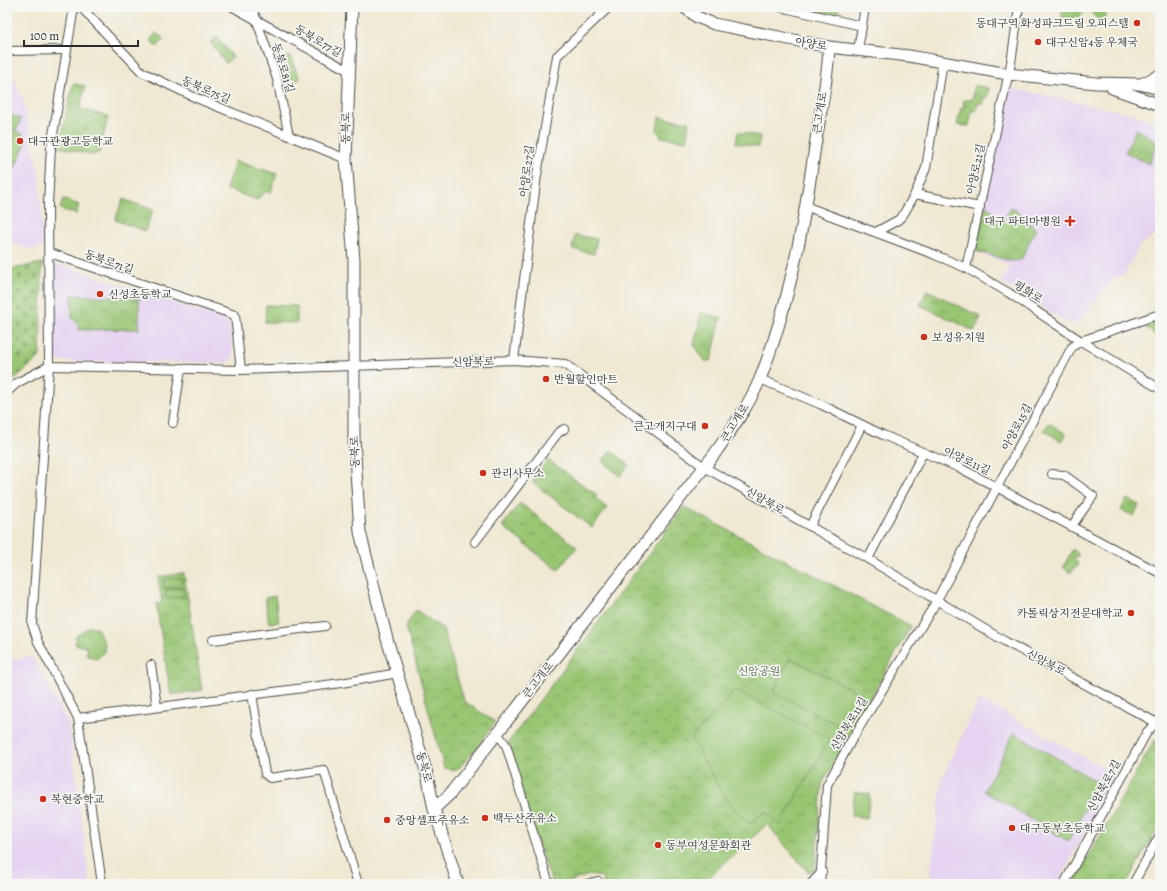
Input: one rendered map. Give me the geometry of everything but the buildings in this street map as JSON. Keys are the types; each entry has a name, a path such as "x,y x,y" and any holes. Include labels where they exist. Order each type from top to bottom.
{"main road":[{"name":"동북로","path":"352,7 346,159 354,260 354,440 360,532 369,572 427,774 434,809 458,884"},
{"name":"아양로","path":"684,7 697,17 714,24 829,47 943,62 1008,74 1096,83 1121,84"},
{"name":"큰고개로","path":"434,809 450,794 704,467 732,429 760,379 781,313 805,206 829,47"},
{"path":"1121,84 1151,80 1160,72"},
{"path":"1151,80 1160,89"},
{"path":"1096,83 1132,94 1160,106"},
{"path":"1121,84 1160,97"}],"street":[{"path":"74,7 51,147 48,204 50,253 49,366 32,624 38,642 78,718 102,884"},
{"name":"동북로75길","path":"81,7 142,72 187,94 346,159"},
{"name":"동북로77길","path":"233,7 255,17 349,71"},
{"name":"동북로81길","path":"252,7 277,79 289,136"},
{"name":"아양로27길","path":"514,360 537,175 557,56 609,7"},
{"path":"780,7 862,26"},
{"path":"858,50 866,7"},
{"name":"아양로21길","path":"966,268 1008,74 1019,7"},
{"path":"7,51 66,50"},
{"path":"876,232 898,220 915,194 926,168 943,62"},
{"path":"915,194 980,207"},
{"name":"평화로","path":"805,206 876,232 966,268 1035,310 1081,342 1160,389"},
{"name":"동북로71길","path":"50,253 236,315 240,370"},
{"name":"아양로15길","path":"935,599 1072,347 1081,342 1160,314"},
{"name":"신암북로","path":"355,367 375,364 514,360 565,364 704,467 868,559 1006,642 1159,722"},
{"path":"7,392 17,383 49,366 240,370 355,367"},
{"path":"174,423 181,368"},
{"name":"아양로11길","path":"760,379 822,405 923,453 962,469 1160,573"},
{"path":"810,526 862,425"},
{"path":"476,542 558,433 564,429"},
{"path":"868,559 923,453"},
{"path":"1052,474 1064,475 1093,496 1071,526"},
{"name":"신암북로11길","path":"820,884 827,785 851,741 932,609 935,599"},
{"path":"213,640 325,626"},
{"path":"151,665 157,707"},
{"path":"78,718 398,673"},
{"path":"252,694 265,774 270,778 324,770 358,884"},
{"name":"신암북로7길","path":"1064,884 1147,732 1159,722"},
{"path":"497,733 506,744 549,884"},
{"path":"1133,884 1158,839"},
{"path":"811,884 822,872"},
{"path":"588,884 598,883"}],"shaded area":[{"name":"대구관광고등학교","path":"7,64 23,100 39,173 43,246 33,250 7,242"},
{"name":"대구 파티마병원","path":"1010,88 1137,115 1160,126 1160,235 1152,237 1140,245 1124,275 1113,280 1074,326 1001,282 1011,265 975,252"},
{"name":"신성초등학교","path":"57,264 225,319 230,327 233,357 227,363 57,361 54,356 52,269"},
{"name":"복현중학교","path":"32,656 69,726 90,884 7,884 7,661"},
{"name":"대구동부초등학교","path":"979,699 1116,775 1057,884 985,884 930,877 942,779"}],"green space":[{"path":"819,7 839,7 838,16 818,12"},
{"path":"1062,7 1106,7 1104,23 1103,25 1089,10 1086,10 1081,15 1078,21 1062,17"},
{"path":"156,33 164,39 157,47 150,40"},
{"path":"216,37 233,57 226,63 210,42"},
{"path":"290,56 300,79 285,85 275,62"},
{"path":"73,84 85,86 80,109 108,116 100,152 93,155 59,147"},
{"path":"974,85 989,88 987,98 984,97 983,104 978,103 976,111 972,110 969,126 957,125 961,108 963,109 964,100 972,100"},
{"path":"7,113 21,119 17,130 7,125"},
{"path":"659,117 689,122 686,141 661,137 657,130"},
{"path":"7,127 22,134 26,142 7,186"},
{"path":"1136,129 1154,139 1157,144 1149,164 1125,152"},
{"path":"738,132 760,136 758,147 736,143"},
{"path":"235,161 277,174 271,192 265,192 257,200 226,189"},
{"path":"63,199 79,205 76,214 60,209"},
{"path":"123,199 153,210 145,231 115,220"},
{"path":"985,205 1003,221 1012,207 1036,229 1021,260 1011,261 976,251"},
{"path":"575,235 597,239 594,254 572,249"},
{"path":"42,263 40,357 7,385 7,270"},
{"path":"927,290 981,317 974,331 920,305"},
{"path":"72,295 139,298 139,329 79,330 78,324 72,318"},
{"path":"266,305 297,306 297,323 265,322"},
{"path":"701,313 721,318 711,361 705,361 694,345"},
{"path":"1158,320 1160,324 1160,331 1154,334 1143,325"},
{"path":"1049,423 1066,434 1061,441 1044,430"},
{"path":"611,450 629,465 620,476 602,461"},
{"path":"548,460 597,495 595,498 607,508 592,528 532,482"},
{"path":"1127,499 1139,505 1134,516 1121,510"},
{"path":"520,503 577,547 558,570 502,526"},
{"name":"신암공원","path":"684,507 911,626 822,784 815,870 808,872 767,824 707,879 710,884 604,884 602,877 589,875 563,884 553,884 532,828 508,743"},
{"path":"1073,549 1079,555 1074,559 1079,565 1070,573 1063,567"},
{"path":"184,573 202,690 171,695 156,604 162,603 158,577"},
{"path":"181,577 182,586 164,588 163,580"},
{"path":"183,587 184,596 166,599 165,590"},
{"path":"275,596 279,622 269,623 265,598"},
{"path":"416,610 443,629 464,701 495,722 477,748 457,770 444,768 406,626"},
{"path":"90,626 97,628 105,645 104,652 97,659 86,655 88,648 75,644 76,636"},
{"path":"790,658 861,694 844,728 773,692"},
{"path":"735,690 830,739 779,826 766,811 750,823 741,816 717,784 692,738"},
{"path":"1014,733 1099,783 1068,841 984,791"},
{"path":"1154,741 1160,741 1160,824 1126,884 1073,884"},
{"path":"855,792 870,794 867,818 851,816"}],"place":[{"name":"동대구역 화성파크드림 오피스텔","path":"1137,23"},
{"name":"대구신암4동 우체국","path":"1038,42"},
{"name":"대구관광고등학교","path":"20,141"},
{"name":"대구 파티마병원","path":"1070,221"},
{"name":"신성초등학교","path":"100,294"},
{"name":"보성유치원","path":"924,337"},
{"name":"반월할인마트","path":"546,379"},
{"name":"큰고개지구대","path":"705,426"},
{"name":"관리사무소","path":"483,473"},
{"name":"카톨릭상지전문대학교","path":"1131,613"},
{"name":"복현중학교","path":"43,799"},
{"name":"백두산주유소","path":"485,818"},
{"name":"중앙셀프주유소","path":"387,820"},
{"name":"대구동부초등학교","path":"1012,828"},
{"name":"동부여성문화회관","path":"658,845"}]}
